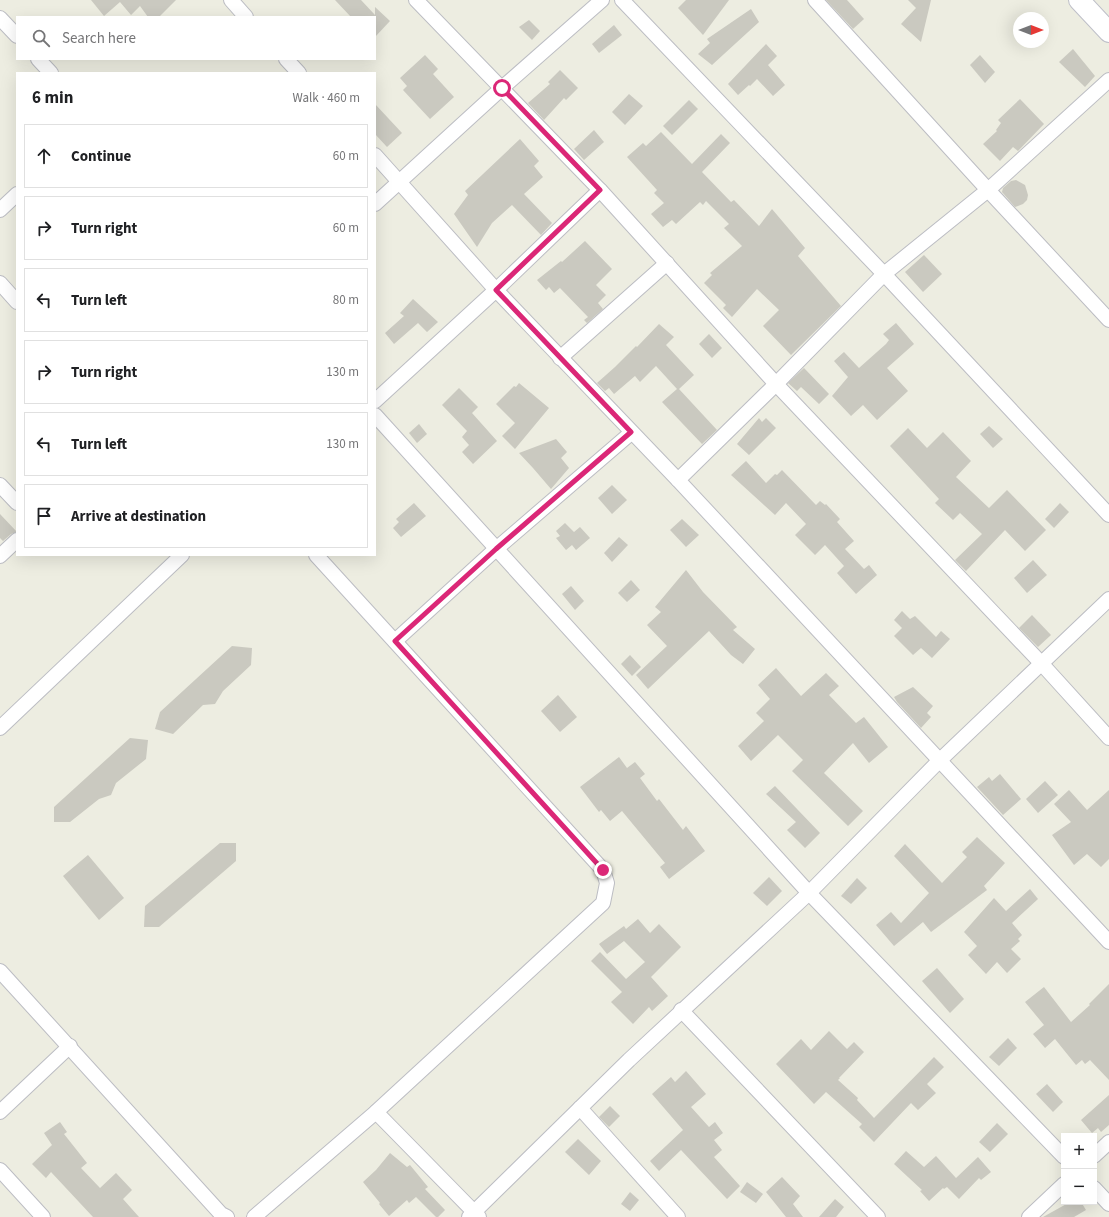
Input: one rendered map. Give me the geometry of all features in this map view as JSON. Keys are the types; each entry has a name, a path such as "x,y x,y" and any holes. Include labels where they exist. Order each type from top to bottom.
{"street":[{"path":"231,0 245,16"},
{"path":"416,0 600,190 776,384 1041,663 1109,738"},
{"path":"376,203 399,180 602,0"},
{"path":"622,0 884,274 1109,515"},
{"path":"815,0 1109,320"},
{"path":"1079,0 1109,32"},
{"path":"0,18 16,35"},
{"path":"39,60 50,72"},
{"path":"287,60 298,72"},
{"path":"678,480 776,384 884,274 988,190 1109,80"},
{"path":"376,155 496,290 678,480 939,762 1109,942"},
{"path":"376,400 496,290 600,190"},
{"path":"0,210 16,195"},
{"path":"560,358 667,263"},
{"path":"0,283 16,301"},
{"path":"376,416 809,893 1061,1154"},
{"path":"395,641 496,549 631,432"},
{"path":"0,485 16,502"},
{"path":"0,556 16,541"},
{"path":"0,728 181,556"},
{"path":"254,1217 376,1112 603,903 607,883 603,870 317,556"},
{"path":"376,1112 474,1215 580,1108 681,1010 809,893 939,762 1109,599"},
{"path":"0,971 70,1046 221,1214 227,1217"},
{"path":"681,1010 878,1217"},
{"path":"0,1112 70,1046"},
{"path":"580,1108 678,1217"},
{"path":"1097,1153 1109,1142"},
{"path":"0,1170 43,1217"},
{"path":"1029,1217 1061,1187"},
{"path":"1097,1191 1109,1204"}],"building":[{"path":"91,0 176,0 160,16 147,16 140,6 131,15 120,2 104,16"},
{"path":"335,0 361,0 375,15 375,7 390,21 376,36 376,16 350,16"},
{"path":"686,0 729,0 703,35 678,8"},
{"path":"826,0 847,0 864,19 853,29"},
{"path":"908,0 931,0 921,42 901,24 916,8"},
{"path":"751,9 759,22 712,65 698,54 710,43 707,39"},
{"path":"529,20 540,31 532,40 519,27"},
{"path":"614,25 622,35 599,53 592,44"},
{"path":"766,44 777,56 768,65 785,85 773,96 757,79 738,95 728,84"},
{"path":"1073,49 1095,76 1085,87 1059,62"},
{"path":"425,55 438,69 433,74 454,97 430,119 403,90 407,86 400,78"},
{"path":"980,55 995,72 985,83 970,65"},
{"path":"560,70 578,88 566,100 564,98 544,120 528,103 550,84 548,82"},
{"path":"629,94 643,106 625,125 612,112"},
{"path":"1020,99 1044,124 1018,151 1013,147 1000,161 983,144 997,131 996,130 1001,123 998,120"},
{"path":"689,100 698,109 672,135 663,126"},
{"path":"376,105 402,133 387,147 376,135"},
{"path":"594,130 604,142 584,160 574,149"},
{"path":"661,132 692,164 721,134 730,143 702,172 731,202 734,200 759,226 772,209 805,248 798,256 841,306 791,355 763,326 779,310 757,289 732,317 723,308 726,305 704,283 712,275 710,273 742,246 724,228 729,224 706,201 703,205 700,202 676,224 672,220 663,227 651,214 664,203 654,193 657,190 627,157 643,143 646,146"},
{"path":"520,139 539,161 534,166 543,177 524,194 552,223 541,235 512,205 492,223 477,247 454,214 468,195 465,191"},
{"path":"1016,180 1025,185 1028,195 1027,200 1023,204 1015,207 1002,192 1003,188 1011,181"},
{"path":"585,241 612,269 596,285 606,295 598,303 603,309 587,323 584,320 588,317 560,288 554,293 549,287 546,290 537,280 561,261 562,262"},
{"path":"924,255 942,274 923,292 905,272"},
{"path":"413,299 438,322 427,332 418,323 394,344 385,333 404,316 400,313"},
{"path":"896,323 914,344 887,368 908,391 877,420 863,405 851,416 832,396 848,377 834,361 844,352 859,368 886,344 889,340 883,334"},
{"path":"659,324 674,337 666,345 694,375 679,389 717,430 702,444 662,402 677,389 656,366 640,382 635,376 614,394 609,388 605,391 597,383 636,346 637,347"},
{"path":"709,334 722,348 712,358 699,344"},
{"path":"804,368 829,394 819,404 801,387 797,391 788,383"},
{"path":"519,383 549,408 515,449 502,436 515,423 496,404"},
{"path":"459,388 478,407 472,413 497,441 473,464 462,452 469,445 462,437 467,431 442,405"},
{"path":"759,418 762,422 766,418 776,428 749,455 737,444"},
{"path":"419,424 427,434 417,443 409,433"},
{"path":"989,426 1003,439 993,448 980,434"},
{"path":"908,428 927,448 943,432 971,461 956,477 989,508 1007,490 1046,530 1025,551 1005,530 966,571 955,560 982,534 960,513 953,520 935,503 939,499 890,446"},
{"path":"556,439 567,452 561,458 569,468 551,489 519,453"},
{"path":"746,461 766,483 775,474 777,475 782,470 816,505 820,501 825,505 826,504 840,519 837,522 854,541 845,549 864,569 869,565 877,575 856,594 837,573 844,566 825,545 815,555 795,535 806,524 786,503 775,515 731,475"},
{"path":"612,485 627,500 612,514 598,498"},
{"path":"414,503 426,516 401,537 393,528 399,522 396,519"},
{"path":"1060,503 1069,512 1054,528 1045,519"},
{"path":"0,514 16,532 11,534 3,541 0,538"},
{"path":"682,519 699,535 686,547 670,530"},
{"path":"565,523 574,532 580,527 590,538 576,550 572,545 566,550 556,538 560,536 556,531"},
{"path":"619,537 628,545 612,562 604,553"},
{"path":"1033,560 1047,575 1027,593 1014,578"},
{"path":"686,570 703,592 737,627 733,630 755,649 743,664 731,655 709,631 648,689 636,675 667,646 647,625 661,612 655,607"},
{"path":"631,580 640,590 627,602 618,593"},
{"path":"571,586 584,601 575,610 562,594"},
{"path":"902,611 910,619 915,616 936,637 941,631 950,639 932,658 921,648 913,655 894,636 902,628 894,620"},
{"path":"1032,615 1051,635 1038,647 1019,628"},
{"path":"232,646 252,648 251,665 223,691 215,704 203,705 173,734 155,729 160,712"},
{"path":"630,655 641,667 632,676 621,664"},
{"path":"776,668 801,696 826,673 839,686 829,695 856,723 864,717 888,747 869,763 853,743 824,773 863,811 848,826 792,771 803,760 778,735 751,761 738,746 764,721 756,713 770,699 758,685"},
{"path":"913,687 933,706 927,713 931,717 921,728 894,697"},
{"path":"558,695 577,717 560,732 541,711"},
{"path":"130,738 148,740 146,759 116,783 111,795 99,799 70,822 54,822 54,807"},
{"path":"619,757 627,768 635,762 645,774 640,778 657,801 659,799 683,830 686,826 705,851 669,879 660,867 665,863 622,811 610,821 601,810 599,812 580,787"},
{"path":"1000,774 1021,799 1003,815 977,787 989,777 992,781"},
{"path":"1045,781 1058,795 1038,813 1026,799"},
{"path":"775,786 820,833 805,848 787,830 796,822 766,794"},
{"path":"1069,790 1087,810 1109,790 1109,859 1101,867 1087,854 1074,865 1052,835 1071,822 1054,804"},
{"path":"977,837 1005,863 984,886 987,890 931,932 923,922 894,946 876,925 891,912 901,923 929,893 894,856 905,844 942,883 967,857 962,852"},
{"path":"220,843 236,843 236,861 159,927 144,927 145,906"},
{"path":"88,855 124,898 99,920 63,876"},
{"path":"769,877 782,891 767,906 753,893"},
{"path":"857,878 867,888 851,904 841,896"},
{"path":"1030,889 1038,899 1012,923 1022,935 1018,939 1020,941 1011,949 1021,959 1007,973 997,962 986,974 968,955 977,946 964,932 994,898 1006,911"},
{"path":"638,919 650,933 659,924 681,947 651,977 668,996 652,1011 649,1007 633,1024 611,1002 622,992 591,961 600,952 626,979 645,962 624,941 607,954 599,944 624,926 626,929"},
{"path":"937,968 964,999 950,1013 922,981"},
{"path":"1109,984 1109,1080 1090,1060 1085,1064 1082,1060 1076,1065 1055,1039 1045,1048 1033,1034 1044,1025 1025,1002 1044,987 1071,1022 1090,1005 1089,1004"},
{"path":"829,1031 847,1049 854,1042 864,1052 838,1080 858,1098 857,1100 874,1118 934,1057 944,1067 927,1084 936,1093 918,1110 911,1103 874,1142 859,1127 862,1124 826,1092 814,1104 776,1064 801,1039 811,1050"},
{"path":"1008,1038 1017,1048 999,1066 989,1057"},
{"path":"686,1071 706,1094 691,1107 709,1127 715,1122 723,1133 714,1140 722,1150 714,1157 740,1186 727,1199 681,1150 659,1171 650,1161 683,1130 652,1094 671,1077 675,1082"},
{"path":"1047,1084 1063,1102 1053,1112 1036,1094"},
{"path":"1109,1095 1109,1125 1101,1132 1098,1128 1092,1133 1081,1120"},
{"path":"610,1106 620,1116 609,1127 599,1117"},
{"path":"60,1122 67,1132 64,1134 87,1163 81,1168 100,1188 116,1173 132,1190 123,1199 139,1217 93,1217 51,1172 46,1178 32,1164 52,1145 44,1133"},
{"path":"997,1123 1008,1134 990,1152 979,1142"},
{"path":"578,1139 601,1161 589,1175 565,1152"},
{"path":"906,1151 924,1167 936,1156 956,1178 978,1157 991,1172 981,1180 979,1178 959,1199 947,1187 944,1189 943,1188 929,1201 920,1191 922,1190 894,1164"},
{"path":"390,1153 407,1167 410,1165 428,1187 425,1189 445,1210 438,1217 436,1217 416,1197 409,1203 407,1200 389,1216 379,1204 380,1203 363,1182 376,1170"},
{"path":"782,1177 800,1196 793,1204 803,1217 786,1217 766,1192"},
{"path":"747,1182 763,1194 756,1203 740,1192"},
{"path":"630,1192 639,1200 630,1211 621,1204"},
{"path":"835,1199 844,1207 836,1217 819,1217"},
{"path":"1065,1205 1083,1205 1086,1210 1074,1217 1043,1217"}],"route":[{"path":"502,88 600,190 496,290 631,432 496,549 395,641 603,870"}]}
